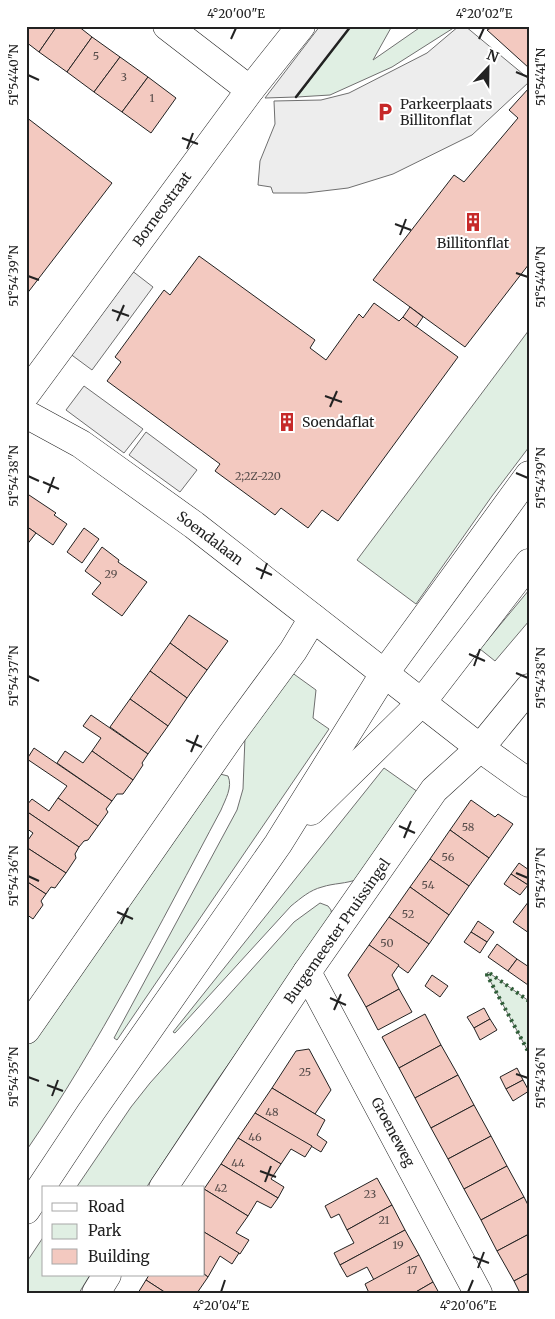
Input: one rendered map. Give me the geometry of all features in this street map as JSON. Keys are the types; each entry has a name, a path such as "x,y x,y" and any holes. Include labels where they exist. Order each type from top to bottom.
{"street":[{"path":"167,26 250,90"},
{"name":"Borneostraat","path":"26,394 250,90 301,26"},
{"name":"Soendalaan","path":"26,414 81,444 194,525 480,748 529,783"},
{"path":"26,1210 91,1112 278,844 384,674 529,476"},
{"path":"278,844 422,702 529,563"},
{"path":"26,1030 232,734 293,651 314,618"},
{"name":"Burgemeester Pruissingel","path":"164,1186 307,972 434,790 480,748 529,688"},
{"name":"Groeneweg","path":"307,972 478,1293"},
{"path":"96,1293 106,1276"}],"green space":[{"path":"351,26 392,26 373,60 422,26 455,27 392,67 330,95 297,97"},
{"path":"529,330 529,447 416,604 357,560"},
{"path":"529,590 529,621 495,661 480,649"},
{"path":"291,672 316,690 313,718 329,729 117,1040 114,1038 237,810 243,789 245,737"},
{"path":"384,768 418,792 358,879 318,888 291,906 175,1033 173,1032"},
{"path":"220,774 228,776 230,785 221,810 104,1026 26,1151 26,1047 69,983"},
{"path":"320,903 328,906 331,910 332,916 216,1082 147,1186 77,1186 131,1107 150,1083 294,922"},
{"path":"488,972 529,1001 529,1053 487,975"},
{"path":"42,1239 42,1276 89,1276 79,1293 26,1293 26,1263"}],"shaded area":[{"path":"320,26 351,26 296,97 265,98"},
{"name":"Parkeerplaats Billitonflat","path":"459,26 465,26 529,79 529,82 472,135 393,174 348,188 306,193 273,193 271,187 258,185 260,161 275,124 274,101 321,100 349,93 427,53"},
{"path":"131,270 153,287 92,370 69,353"},
{"path":"84,386 143,429 124,453 66,410"},
{"path":"146,432 197,470 180,492 129,455"}],"building":[{"path":"26,26 57,26 39,52 26,42"},
{"path":"57,26 78,26 92,37 67,72 39,52"},
{"path":"495,26 529,26 529,68 487,30"},
{"path":"92,37 120,57 94,92 67,72"},
{"path":"120,57 148,77 122,112 94,92"},
{"path":"148,77 176,98 151,133 122,112"},
{"name":"Billitonflat","path":"529,88 529,264 465,347 373,280 454,175 464,182 518,118 509,110"},
{"path":"26,117 112,183 26,295"},
{"name":"Soendaflat","path":"199,256 315,340 310,348 326,360 359,314 363,318 374,303 399,321 403,317 458,357 338,521 322,510 308,528 281,508 275,515 215,471 220,464 107,381 121,362 115,357 164,290 170,295"},
{"path":"410,307 423,317 416,327 403,317"},
{"path":"26,493 56,513 54,515 67,524 53,545 26,526"},
{"path":"26,526 36,533 26,546"},
{"path":"84,528 99,539 82,563 67,552"},
{"path":"102,547 119,560 118,562 147,582 122,616 92,594 101,583 85,571"},
{"path":"189,615 228,641 207,670 170,643"},
{"path":"170,643 207,670 187,698 150,671"},
{"path":"150,671 187,698 168,726 130,699"},
{"path":"130,699 168,726 148,754 110,727"},
{"path":"91,715 148,754 133,780 92,751 101,738 83,726"},
{"path":"34,748 112,801 106,809 108,812 98,826 58,798 67,786 27,759"},
{"path":"65,751 83,763 92,751 133,780 123,794 117,794 112,801 57,763"},
{"path":"58,798 98,826 88,840 84,841 79,847 26,811 26,806 32,799 49,811"},
{"path":"471,800 495,817 498,814 513,824 489,858 450,830"},
{"path":"26,811 79,847 75,854 76,858 66,873 26,847 26,843 33,833 26,828"},
{"path":"450,830 489,858 469,886 430,859"},
{"path":"26,847 66,873 55,888 51,887 46,894 26,881"},
{"path":"430,859 469,886 449,915 410,887"},
{"path":"519,863 529,870 528,885 511,874"},
{"path":"511,874 528,885 520,895 504,884"},
{"path":"26,881 46,894 41,901 43,905 33,919 26,914"},
{"path":"410,887 449,915 429,944 389,917"},
{"path":"529,901 529,933 513,922"},
{"path":"389,917 429,944 408,973 369,945"},
{"path":"478,921 494,932 487,942 471,932"},
{"path":"471,932 487,942 480,953 464,942"},
{"path":"497,944 517,959 508,971 488,957"},
{"path":"369,945 399,965 392,975 399,989 366,1007 348,975"},
{"path":"517,959 529,967 528,985 508,971"},
{"path":"432,975 448,986 440,997 425,986"},
{"path":"399,989 412,1012 378,1030 366,1007"},
{"path":"484,1008 490,1019 474,1028 467,1017"},
{"path":"425,1014 441,1045 399,1068 382,1037"},
{"path":"490,1019 497,1030 480,1040 474,1028"},
{"path":"441,1045 458,1075 415,1098 399,1068"},
{"path":"309,1049 331,1090 315,1114 272,1088 296,1051"},
{"path":"517,1068 523,1080 506,1089 500,1077"},
{"path":"458,1075 474,1105 431,1128 415,1098"},
{"path":"523,1080 529,1091 513,1101 506,1089"},
{"path":"272,1088 325,1120 317,1135 327,1142 321,1152 255,1113"},
{"path":"474,1105 491,1136 448,1159 431,1128"},
{"path":"255,1113 312,1146 305,1157 291,1149 281,1164 238,1138"},
{"path":"491,1136 507,1166 464,1189 448,1159"},
{"path":"238,1138 281,1164 271,1179 284,1187 278,1198 221,1164"},
{"path":"221,1164 278,1198 271,1208 257,1201 248,1216 205,1190"},
{"path":"507,1166 524,1197 481,1220 464,1189"},
{"path":"377,1178 392,1205 347,1230 339,1214 331,1218 325,1206"},
{"path":"205,1190 248,1216 236,1233 249,1240 240,1254 205,1233"},
{"path":"524,1197 529,1207 529,1234 497,1251 481,1220"},
{"path":"392,1205 405,1230 340,1265 334,1253 354,1243 347,1230"},
{"path":"405,1230 419,1255 374,1280 367,1267 347,1277 340,1265"},
{"path":"205,1233 239,1253 232,1264 220,1256 208,1277 205,1275"},
{"path":"529,1234 529,1273 514,1281 497,1251"},
{"path":"419,1255 433,1282 414,1293 369,1293 365,1284"},
{"path":"529,1273 529,1293 520,1293 514,1281"},
{"path":"205,1275 208,1277 197,1293 166,1293 146,1280 148,1276"},
{"path":"146,1280 166,1293 138,1293"},
{"path":"433,1282 439,1293 414,1293"}],"hedge":[{"path":"529,1001 488,972 487,975 529,1053"}],"wall":[{"path":"296,97 351,26"}],"place":[{"name":"Parkeerplaats Billitonflat","path":"385,112"},
{"name":"Billitonflat","path":"473,222"},
{"name":"Soendaflat","path":"287,422"}]}
